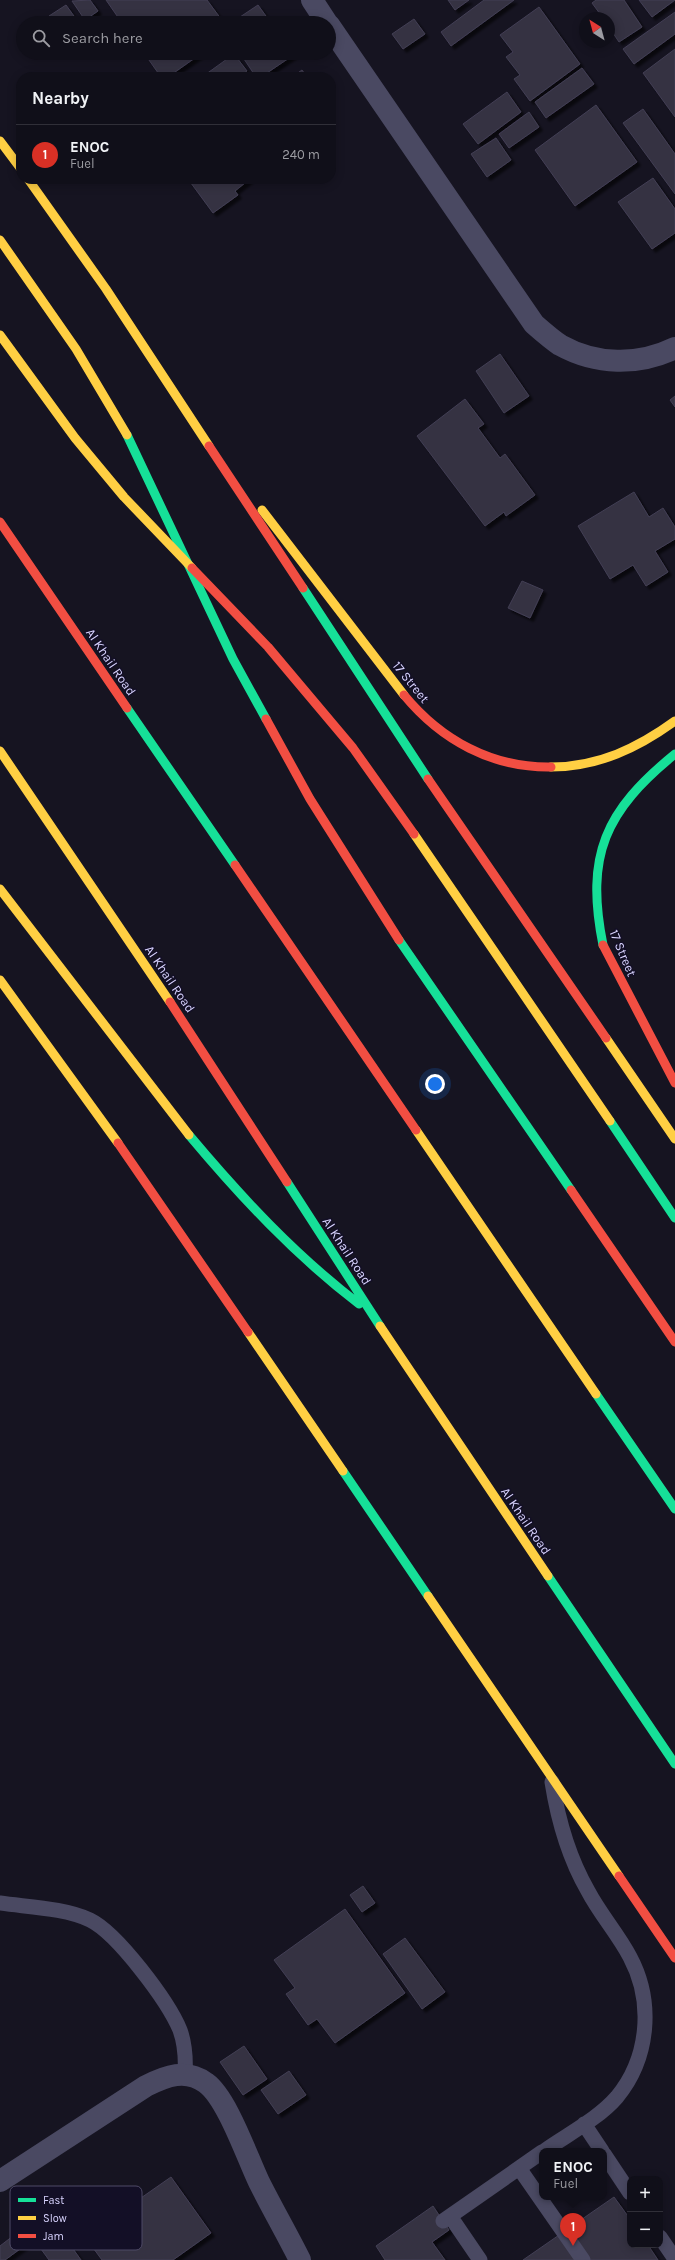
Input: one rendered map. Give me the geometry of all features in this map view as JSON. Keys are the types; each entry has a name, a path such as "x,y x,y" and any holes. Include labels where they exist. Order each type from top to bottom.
{"main road":[{"path":"0,141 16,162"},
{"path":"32,184 106,289 435,789 675,1139"},
{"path":"0,240 76,349 129,438 233,659 310,799 401,942 675,1342"},
{"path":"0,335 75,438 124,497 268,647 353,748 430,856 675,1218"},
{"name":"17 Street","path":"208,446 262,511 409,701 442,732 461,745 503,762 525,766 570,767 592,763 621,753 655,736 675,721"},
{"name":"Al Khail Road","path":"0,522 675,1509"},
{"name":"Al Khail Road","path":"0,751 182,1020 372,1314 675,1764"},
{"name":"17 Street","path":"675,754 636,786 621,806 612,822 600,850 595,874 594,898 597,923 603,946 675,1082"},
{"path":"0,889 185,1130 227,1181 272,1229 320,1274 372,1314"},
{"path":"0,980 158,1199 675,1958"}],"street":[{"path":"312,0 323,16"},
{"path":"336,36 534,324 560,344 591,358 625,362 658,356 675,348"},
{"path":"0,2181 146,2086 165,2076 185,2075 206,2083 220,2098 259,2182 300,2260"}],"lane":[{"path":"549,2148 601,2112 617,2097 629,2079 638,2060 644,2039 646,2018 644,1997 639,1976 630,1957 587,1891 574,1864 556,1807 552,1777"},
{"path":"0,1903 73,1914 89,1920 105,1929 118,1942 152,1985 172,2015 184,2044 185,2075"},
{"path":"584,2124 600,2148"},
{"path":"480,2260 447,2218 539,2155"},
{"path":"607,2158 627,2188"},
{"path":"519,2168 539,2197"},
{"path":"541,2200 583,2260"},
{"path":"663,2241 675,2259"}],"building":[{"path":"90,0 98,11 91,16 82,16 72,1"},
{"path":"106,0 207,0 219,16 117,16"},
{"path":"448,0 469,0 455,10"},
{"path":"484,0 514,0 451,46 441,32"},
{"path":"596,0 624,0 642,27 619,42 615,36 615,12 599,12 592,3"},
{"path":"639,0 675,0 652,17"},
{"path":"66,5 74,16 49,16"},
{"path":"258,5 266,16 242,16"},
{"path":"539,7 580,64 530,101 514,79 520,75 506,57 513,52 500,35"},
{"path":"675,12 675,34 634,64 623,49"},
{"path":"414,19 425,34 403,49 392,34"},
{"path":"675,49 675,117 643,73"},
{"path":"149,60 192,60 175,72 157,72"},
{"path":"226,60 239,60 247,71 246,72 209,72"},
{"path":"245,60 286,60 268,72 253,72"},
{"path":"582,68 594,84 546,118 535,102"},
{"path":"507,92 521,112 478,144 463,124"},
{"path":"596,105 637,162 575,206 535,150"},
{"path":"643,109 675,154 675,194 623,123"},
{"path":"529,112 539,127 509,148 499,134"},
{"path":"496,138 511,160 487,177 471,154"},
{"path":"653,178 675,209 675,233 652,249 618,202"},
{"path":"192,184 244,184 235,191 238,195 213,213"},
{"path":"500,354 529,396 504,413 476,371"},
{"path":"675,396 675,407 670,400"},
{"path":"465,399 484,424 478,428 500,458 505,454 535,495 506,516 504,512 485,526 417,436"},
{"path":"634,492 649,517 663,508 675,527 675,539 655,551 668,572 646,586 633,565 610,579 578,526"},
{"path":"522,581 543,590 530,618 508,608"},
{"path":"363,1886 375,1903 362,1912 350,1895"},
{"path":"345,1909 405,1993 335,2043 317,2019 308,2025 286,1994 295,1988 274,1960"},
{"path":"405,1938 445,1992 422,2009 383,1954"},
{"path":"244,2046 267,2079 243,2095 220,2062"},
{"path":"289,2071 306,2095 278,2114 261,2090"},
{"path":"171,2177 211,2233 173,2260 102,2260 95,2250 142,2250 142,2197"},
{"path":"614,2197 627,2215 627,2248 650,2248 658,2260 523,2260"},
{"path":"433,2206 449,2230 432,2242 445,2260 385,2260 376,2246"},
{"path":"10,2238 10,2250 19,2250 5,2260 0,2260 0,2246"},
{"path":"42,2250 74,2250 81,2260 49,2260"}],"traffic: fast":[{"path":"127,435 233,659 266,719"},
{"path":"303,588 428,779"},
{"path":"127,708 235,865"},
{"path":"603,945 598,913 597,885 599,860 606,837 617,816 632,795 651,775 675,754"},
{"path":"399,940 571,1190"},
{"path":"610,1121 675,1218"},
{"path":"189,1135 228,1181 291,1245 313,1266 359,1304"},
{"path":"287,1182 380,1326"},
{"path":"596,1394 675,1509"},
{"path":"343,1471 428,1596"},
{"path":"548,1576 675,1764"}],"traffic: slow":[{"path":"0,141 16,162"},
{"path":"32,184 106,289 209,446"},
{"path":"0,240 76,349 127,435"},
{"path":"0,335 75,438 124,497 192,568"},
{"path":"262,510 404,695"},
{"path":"551,767 585,764 601,760 647,740 675,721"},
{"path":"0,751 170,1002"},
{"path":"414,834 610,1121"},
{"path":"0,889 189,1135"},
{"path":"0,980 118,1143"},
{"path":"606,1038 675,1139"},
{"path":"416,1130 596,1394"},
{"path":"380,1326 548,1576"},
{"path":"248,1332 343,1471"},
{"path":"428,1596 619,1876"}],"traffic: jam":[{"path":"209,446 303,588"},
{"path":"0,522 127,708"},
{"path":"192,568 268,647 353,748 414,834"},
{"path":"404,695 434,725 451,738 469,748 488,757 508,762 529,766 551,767"},
{"path":"266,719 310,799 399,940"},
{"path":"428,779 606,1038"},
{"path":"235,865 416,1130"},
{"path":"603,945 675,1083"},
{"path":"170,1002 287,1182"},
{"path":"118,1143 248,1332"},
{"path":"571,1190 675,1342"},
{"path":"619,1876 675,1958"}],"place":[{"name":"ENOC","path":"573,2246"}]}
